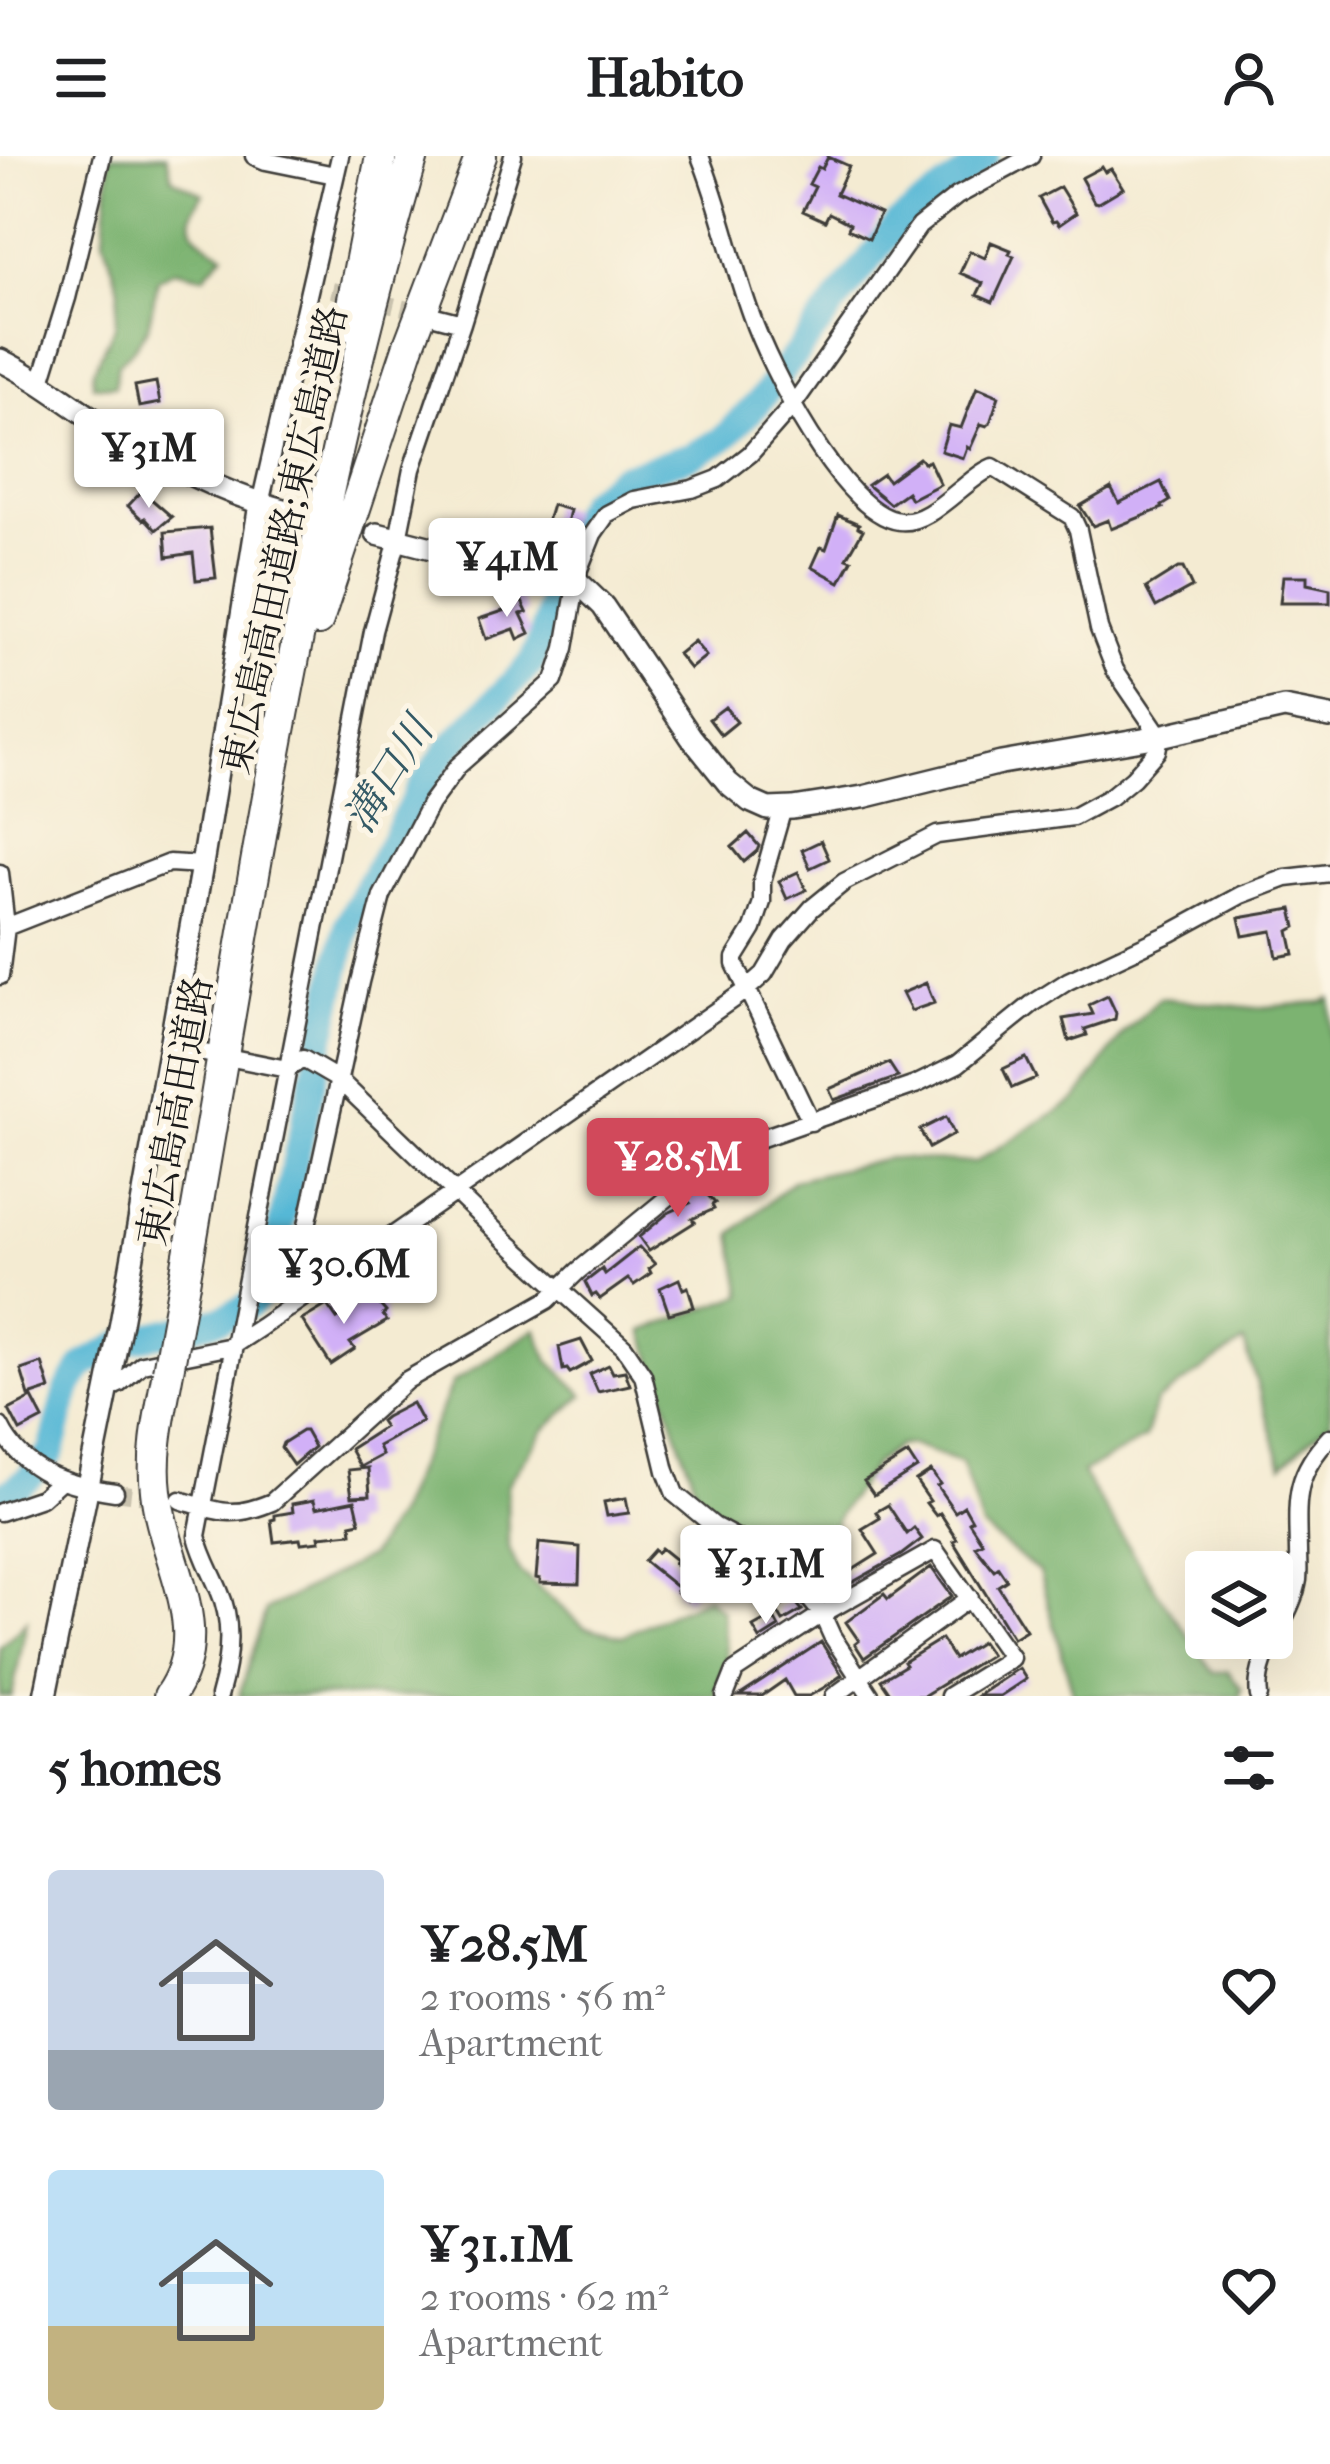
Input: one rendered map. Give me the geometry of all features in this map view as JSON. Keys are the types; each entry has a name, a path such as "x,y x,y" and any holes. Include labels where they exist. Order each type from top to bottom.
{"highway":[{"path":"300,621 381,156"},
{"name":"東広島高田道路;東広島道路","path":"269,801 300,621 413,156"},
{"name":"東広島高田道路;東広島道路","path":"269,801 357,420 429,156"},
{"path":"298,683 388,404 481,156"},
{"name":"東広島高田道路","path":"169,1696 183,1672 190,1636 184,1594 158,1512 157,1434 269,801"}],"street":[{"path":"41,382 102,156"},
{"path":"45,1696 121,1323 260,505 338,165 266,161 254,156"},
{"path":"219,1696 226,1671 227,1617 196,1536 232,1346 373,631 387,536 462,323 513,156"},
{"path":"108,1389 142,1364 232,1346 289,1308 746,990 764,974 784,940 812,908 844,882 938,835 1072,817 1110,797 1157,751 1160,736 1114,670 1099,629 1072,517 994,467 980,472 922,519 901,522 878,514 858,498 829,463 793,405 752,319 700,156"},
{"path":"289,1308 382,896 430,804 458,766 554,680 593,534 607,514 634,500 718,479 750,454 793,405 919,226 957,196 1031,156"},
{"path":"310,283 332,290"},
{"path":"435,316 462,323"},
{"path":"0,360 206,484 296,513"},
{"path":"387,536 577,581 603,606 728,783 750,801 768,808 863,797 1000,763 1160,736 1284,708 1330,717"},
{"path":"783,808 762,881 762,902 735,964 811,1122"},
{"path":"5,927 169,863 202,865"},
{"path":"0,873 5,927 0,976"},
{"path":"180,1500 216,1512 246,1513 272,1502 407,1380 548,1300 705,1167 759,1139 915,1085 958,1064 1068,981 1241,895 1286,878 1330,873"},
{"path":"169,1045 209,1054"},
{"path":"237,1059 287,1069 303,1059 339,1080 624,1348 643,1375 675,1494 714,1526 787,1570 822,1614 871,1696"},
{"path":"0,1426 28,1463 55,1479 115,1492"},
{"path":"1259,1696 1266,1656 1298,1580 1297,1496 1306,1465 1330,1437"},
{"path":"0,1512 41,1498 55,1479"},
{"path":"725,1696 735,1672 822,1614 935,1550 1012,1658 949,1696"},
{"path":"834,1696 970,1598"}],"green space":[{"path":"110,156 167,156 172,178 203,194 191,222 198,237 224,253 204,276 175,270 158,279 148,327 118,364 115,386 93,385 93,370 115,326 119,289 104,238"},
{"path":"1160,998 1255,1008 1330,998 1330,1421 1282,1465 1244,1342 1156,1402 1145,1438 1082,1473 1185,1632 1185,1659 1204,1659 1214,1673 1228,1671 1242,1689 1240,1696 1074,1696 1039,1572 982,1528 962,1463 911,1445 899,1445 875,1463 839,1514 822,1551 796,1564 699,1499 643,1331 743,1295 732,1234 794,1180 889,1158 974,1163 1077,1099 1123,1034"},
{"path":"536,1329 549,1361 584,1395 545,1429 507,1485 508,1546 519,1571 584,1627 622,1636 707,1597 722,1611 727,1660 715,1696 239,1696 266,1610 370,1556 397,1513 452,1383"},
{"path":"27,1621 12,1696 0,1696 0,1647"}],"building":[{"path":"828,157 849,166 836,194 880,214 869,239 829,213 825,221 803,211 815,187 809,184"},
{"path":"1102,167 1105,172 1111,169 1123,188 1098,203 1081,178"},
{"path":"1060,187 1076,213 1059,225 1052,222 1039,198"},
{"path":"991,242 1014,256 993,302 977,295 983,283 960,273 970,251 985,258"},
{"path":"156,382 160,403 139,407 135,386"},
{"path":"977,387 999,396 990,423 981,424 963,458 941,451 949,425 961,428"},
{"path":"919,458 929,461 940,484 911,499 907,492 890,504 867,485 883,474 888,481"},
{"path":"1161,482 1170,501 1163,508 1111,529 1108,520 1093,526 1080,506 1111,488 1119,503"},
{"path":"142,491 172,517 156,530 128,506"},
{"path":"552,505 570,510 565,531 557,529 547,560 537,554"},
{"path":"838,515 863,530 840,582 812,567 821,547 826,549"},
{"path":"210,528 216,578 196,580 193,553 167,557 165,532"},
{"path":"1183,568 1192,587 1156,607 1146,588"},
{"path":"1283,576 1307,576 1307,584 1330,589 1330,603 1280,603"},
{"path":"518,593 530,633 518,639 514,629 486,639 479,619 512,608 507,598"},
{"path":"694,641 706,656 690,669 678,654"},
{"path":"725,707 737,722 721,735 709,719"},
{"path":"748,833 759,846 744,862 732,847"},
{"path":"821,841 829,859 810,868 802,850"},
{"path":"798,872 806,890 787,899 779,881"},
{"path":"1292,909 1296,927 1289,931 1294,954 1277,957 1272,931 1243,936 1239,918"},
{"path":"926,983 934,1003 911,1011 902,993"},
{"path":"1108,996 1115,1019 1085,1029 1087,1035 1069,1041 1063,1019 1093,1014 1089,1005"},
{"path":"1026,1058 1036,1078 1012,1088 1003,1069"},
{"path":"889,1063 898,1077 834,1100 829,1089"},
{"path":"946,1117 954,1134 929,1148 920,1130"},
{"path":"701,1188 715,1203 714,1209 649,1251 639,1237 668,1213 690,1203 686,1199"},
{"path":"639,1247 655,1264 651,1273 634,1285 628,1279 600,1299 592,1296 585,1282 602,1269 605,1274"},
{"path":"679,1279 683,1289 688,1287 694,1307 669,1314 660,1288"},
{"path":"367,1296 386,1312 387,1321 350,1343 355,1349 331,1365 302,1320 327,1305 337,1319"},
{"path":"581,1340 592,1361 570,1373 563,1370 559,1347"},
{"path":"42,1363 50,1389 29,1396 21,1370"},
{"path":"609,1365 613,1373 625,1371 630,1385 598,1392 590,1374"},
{"path":"32,1398 43,1419 20,1431 9,1410"},
{"path":"412,1403 422,1422 378,1446 382,1455 360,1467 350,1449 384,1427 380,1421 385,1417"},
{"path":"302,1431 314,1447 293,1465 281,1448"},
{"path":"908,1454 917,1468 874,1495 864,1481"},
{"path":"368,1468 370,1495 352,1496 348,1470"},
{"path":"931,1471 955,1512 964,1506 982,1542 975,1546 1007,1580 998,1586 1026,1630 1013,1638 953,1541 957,1539 940,1513 936,1516 926,1503 930,1501 916,1481"},
{"path":"626,1498 629,1513 607,1516 604,1502"},
{"path":"314,1500 316,1508 355,1500 360,1522 351,1524 352,1533 319,1536 320,1541 274,1542 271,1520 275,1515 293,1512 292,1504"},
{"path":"888,1505 907,1534 914,1528 922,1539 837,1591 832,1583 878,1554 862,1529 880,1518 876,1512"},
{"path":"539,1543 580,1547 579,1584 540,1583 536,1578"},
{"path":"661,1548 701,1582 687,1600 644,1561"},
{"path":"931,1567 952,1596 864,1658 846,1622"},
{"path":"793,1599 802,1610 783,1621 776,1609"},
{"path":"773,1616 779,1627 760,1639 753,1627"},
{"path":"941,1639 954,1659 981,1642 990,1655 923,1696 892,1696 881,1680"},
{"path":"821,1642 842,1675 825,1687 809,1696 794,1696 785,1680 762,1696 739,1696"},
{"path":"1019,1668 1026,1679 1000,1696 977,1696"}],"waterway":[{"name":"溝口川","path":"0,1495 28,1478 51,1453 68,1389 85,1364 128,1341 221,1319 251,1304 267,1288 348,923 420,789 448,749 532,663 547,622 561,553 589,502 621,477 691,456 723,439 758,403 897,224 986,156"}],"tunnel":[{"path":"332,290 428,314"},
{"path":"115,1492 162,1498"}]}
